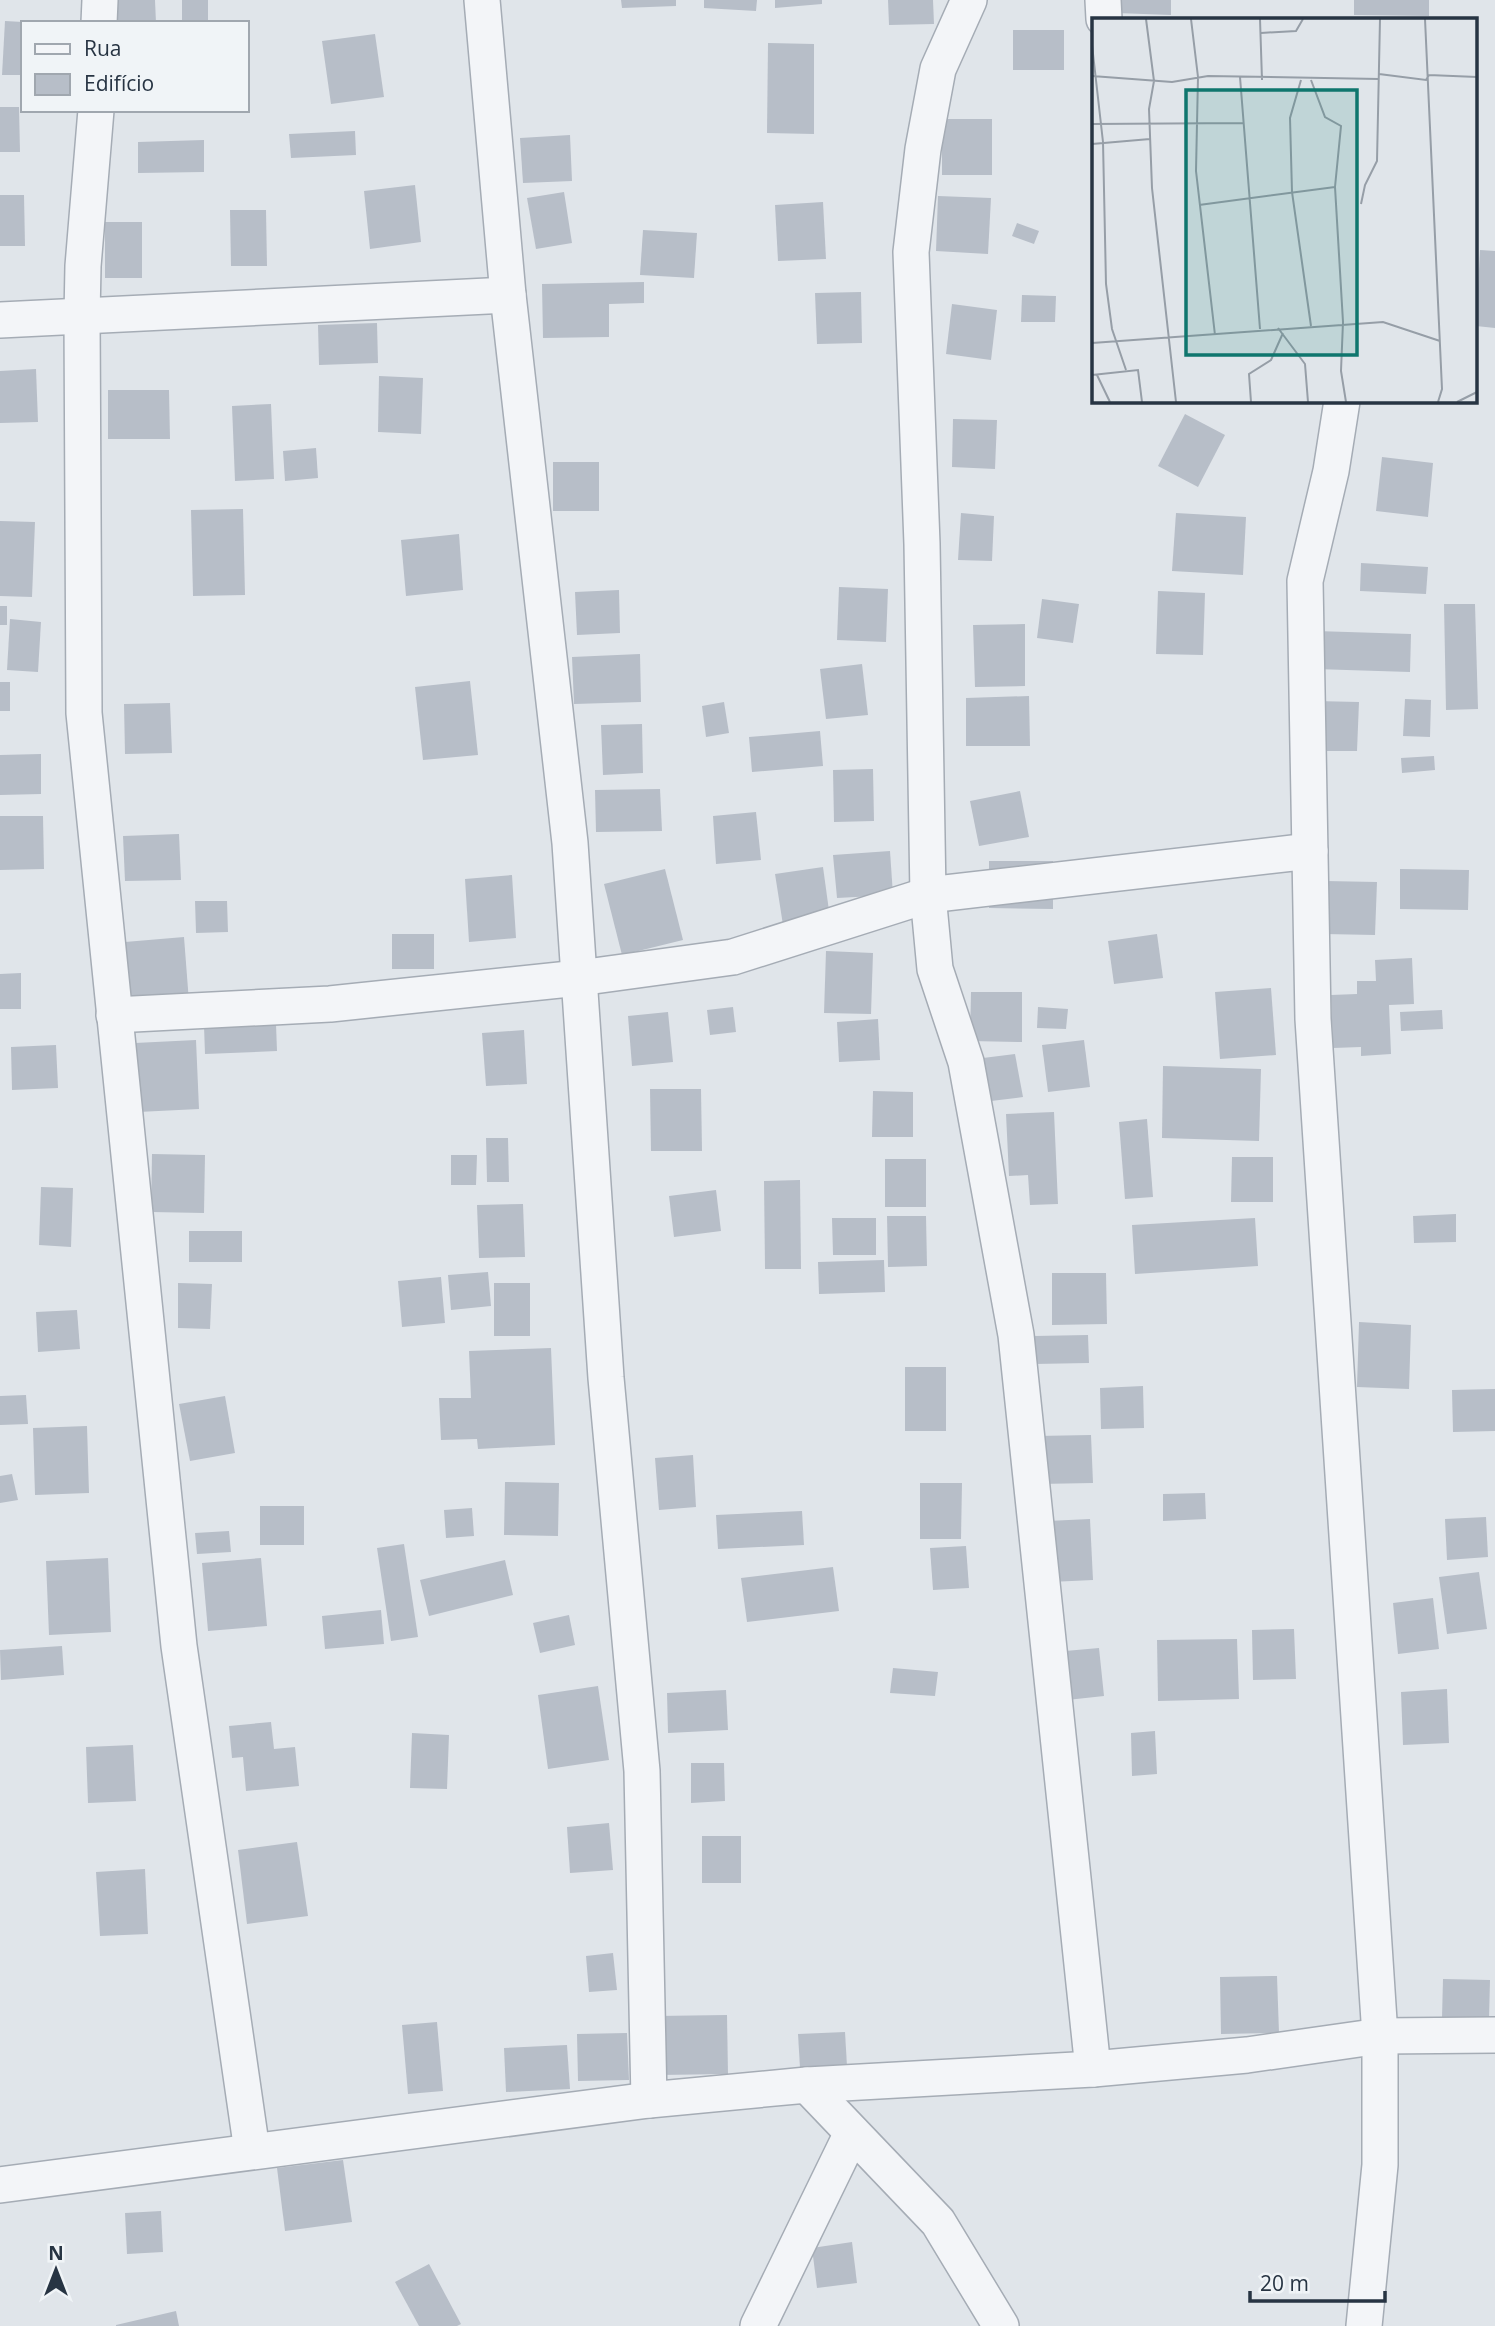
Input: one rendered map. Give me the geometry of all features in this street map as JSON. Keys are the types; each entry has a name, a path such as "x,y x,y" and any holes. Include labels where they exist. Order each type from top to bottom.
{"street":[{"path":"99,21 100,0"},
{"path":"482,0 508,295 570,842 606,1378 642,1771 649,2100"},
{"path":"969,0 938,69 923,149 911,251 922,544 928,895 935,969 967,1062 1016,1335 1093,2069"},
{"path":"1103,0 1104,18"},
{"path":"96,112 83,267 82,316 84,713 179,1646 251,2151"},
{"path":"0,320 508,295"},
{"path":"1342,402 1331,471 1305,581 1313,1019 1380,2036 1380,2165 1364,2326"},
{"path":"114,1015 330,1004 579,978 733,957 928,895 1310,851"},
{"path":"0,2185 649,2100 807,2085 1093,2069 1247,2055 1380,2036 1495,2035"},
{"path":"807,2085 938,2222 1001,2326"},
{"path":"758,2326 852,2133"}],"building":[{"path":"108,0 155,0 156,21 109,21"},
{"path":"182,0 208,0 208,21 182,21"},
{"path":"621,0 676,0 676,6 622,8"},
{"path":"704,0 757,0 756,11 704,8"},
{"path":"775,0 822,0 822,4 775,8"},
{"path":"888,0 933,0 934,24 889,25"},
{"path":"1117,0 1171,0 1171,15 1116,13"},
{"path":"1354,0 1429,0 1429,16 1354,15"},
{"path":"5,21 21,22 21,75 2,75"},
{"path":"1013,30 1064,30 1064,70 1013,70"},
{"path":"375,34 384,97 331,104 322,41"},
{"path":"768,43 814,44 814,134 767,133"},
{"path":"0,107 19,107 20,152 0,152"},
{"path":"942,119 992,119 992,175 942,175"},
{"path":"355,131 356,155 291,158 289,134"},
{"path":"570,135 572,181 523,183 520,138"},
{"path":"204,140 204,172 138,173 138,142"},
{"path":"415,185 421,242 370,249 364,191"},
{"path":"564,192 572,243 536,249 527,198"},
{"path":"0,195 24,195 25,246 0,246"},
{"path":"938,196 991,198 988,254 936,251"},
{"path":"823,202 826,259 778,261 775,205"},
{"path":"230,210 266,210 267,266 231,266"},
{"path":"105,222 142,222 142,278 105,278"},
{"path":"1017,223 1039,231 1034,244 1012,236"},
{"path":"643,230 697,233 694,278 640,275"},
{"path":"1480,250 1495,251 1495,328 1478,326"},
{"path":"644,282 644,303 609,304 609,337 543,338 542,284"},
{"path":"861,292 862,343 817,344 815,293"},
{"path":"1022,295 1056,296 1055,322 1021,322"},
{"path":"952,304 997,310 991,360 946,354"},
{"path":"377,323 378,363 319,365 318,325"},
{"path":"36,369 38,422 0,423 0,371"},
{"path":"379,376 423,378 421,434 378,432"},
{"path":"108,390 169,390 170,439 108,439"},
{"path":"271,404 274,479 235,481 232,406"},
{"path":"1185,414 1225,435 1198,487 1158,466"},
{"path":"953,419 997,420 995,469 952,467"},
{"path":"316,448 318,478 285,481 283,451"},
{"path":"1382,457 1433,463 1428,517 1376,511"},
{"path":"553,462 599,462 599,511 553,511"},
{"path":"243,509 245,595 193,596 191,510"},
{"path":"961,513 994,516 992,561 958,560"},
{"path":"1176,513 1246,517 1243,575 1172,571"},
{"path":"0,521 35,522 32,597 0,596"},
{"path":"459,534 463,590 406,596 401,540"},
{"path":"1361,563 1428,567 1426,594 1360,591"},
{"path":"839,587 888,589 886,642 837,640"},
{"path":"619,590 620,633 577,635 575,592"},
{"path":"1158,591 1205,593 1203,655 1156,654"},
{"path":"1042,599 1079,604 1073,643 1037,638"},
{"path":"1444,604 1475,604 1478,709 1446,710"},
{"path":"0,606 7,606 7,625 0,625"},
{"path":"10,619 41,622 38,672 7,670"},
{"path":"1025,624 1025,686 975,687 973,625"},
{"path":"1316,631 1411,634 1410,672 1315,669"},
{"path":"640,654 641,702 574,704 572,657"},
{"path":"862,664 868,715 826,719 820,669"},
{"path":"470,681 478,755 423,760 415,687"},
{"path":"0,682 10,682 10,711 0,711"},
{"path":"1029,696 1030,746 966,746 966,698"},
{"path":"1405,699 1431,700 1430,737 1403,736"},
{"path":"1315,701 1359,702 1357,751 1313,751"},
{"path":"724,702 729,733 706,737 702,706"},
{"path":"170,703 172,753 125,754 124,704"},
{"path":"642,724 643,773 603,775 601,725"},
{"path":"820,731 823,766 752,772 749,737"},
{"path":"41,754 41,794 0,795 0,755"},
{"path":"1434,756 1435,770 1402,773 1401,758"},
{"path":"873,769 874,821 834,822 833,770"},
{"path":"660,789 662,831 596,832 595,790"},
{"path":"1020,791 1029,837 979,846 970,801"},
{"path":"756,812 761,860 716,864 713,816"},
{"path":"0,816 43,816 44,869 0,870"},
{"path":"179,834 181,880 125,881 123,836"},
{"path":"890,851 893,895 837,898 833,855"},
{"path":"989,861 1053,861 1053,909 989,908"},
{"path":"823,867 830,918 783,925 775,874"},
{"path":"665,869 683,940 622,955 604,884"},
{"path":"1400,869 1469,870 1468,910 1400,909"},
{"path":"512,875 516,938 469,942 465,879"},
{"path":"1325,881 1377,882 1375,935 1324,934"},
{"path":"195,901 227,901 228,932 196,933"},
{"path":"392,934 434,934 434,969 392,969"},
{"path":"1157,934 1163,978 1114,984 1108,941"},
{"path":"184,937 189,1002 130,1007 125,942"},
{"path":"826,951 873,953 871,1014 824,1013"},
{"path":"1412,958 1414,1004 1389,1005 1391,1054 1361,1056 1361,1047 1333,1048 1331,995 1357,994 1357,981 1376,981 1375,960"},
{"path":"21,973 21,1009 0,1009 0,974"},
{"path":"1271,988 1276,1055 1220,1059 1215,992"},
{"path":"971,992 1022,992 1022,1042 970,1041"},
{"path":"733,1007 736,1032 710,1035 707,1010"},
{"path":"1038,1007 1068,1009 1066,1029 1037,1028"},
{"path":"1442,1010 1443,1029 1401,1031 1400,1012"},
{"path":"668,1012 673,1062 632,1066 628,1016"},
{"path":"878,1019 880,1060 839,1062 837,1022"},
{"path":"276,1024 277,1051 205,1054 204,1026"},
{"path":"524,1030 527,1084 486,1086 482,1033"},
{"path":"196,1040 199,1109 138,1112 135,1043"},
{"path":"1084,1040 1090,1087 1048,1092 1042,1045"},
{"path":"56,1045 58,1088 12,1090 11,1047"},
{"path":"1015,1054 1023,1097 991,1101 983,1058"},
{"path":"1163,1066 1261,1069 1259,1141 1162,1138"},
{"path":"650,1089 701,1089 702,1151 651,1151"},
{"path":"873,1091 913,1092 913,1137 872,1137"},
{"path":"1054,1112 1058,1204 1030,1205 1028,1175 1009,1176 1006,1114"},
{"path":"1147,1119 1153,1197 1125,1199 1119,1122"},
{"path":"486,1138 508,1138 509,1182 487,1182"},
{"path":"152,1154 205,1155 204,1213 151,1212"},
{"path":"451,1155 477,1155 476,1185 451,1185"},
{"path":"1232,1157 1273,1157 1273,1202 1231,1202"},
{"path":"885,1159 926,1159 926,1207 885,1207"},
{"path":"800,1180 801,1269 765,1269 764,1181"},
{"path":"41,1187 73,1188 71,1247 39,1245"},
{"path":"716,1190 721,1231 674,1237 669,1196"},
{"path":"523,1204 525,1257 479,1258 477,1205"},
{"path":"1456,1214 1456,1242 1414,1243 1413,1216"},
{"path":"887,1216 926,1216 927,1266 888,1267"},
{"path":"832,1218 876,1218 876,1255 833,1255"},
{"path":"1255,1218 1258,1266 1135,1274 1132,1225"},
{"path":"189,1231 242,1231 242,1262 189,1262"},
{"path":"884,1260 885,1292 819,1294 818,1262"},
{"path":"488,1272 491,1306 451,1310 448,1275"},
{"path":"1052,1273 1106,1273 1107,1324 1052,1325"},
{"path":"441,1277 445,1323 402,1327 398,1281"},
{"path":"178,1283 212,1284 210,1329 178,1328"},
{"path":"494,1283 530,1283 530,1336 494,1336"},
{"path":"77,1310 80,1349 38,1352 36,1312"},
{"path":"1359,1322 1411,1325 1409,1389 1357,1387"},
{"path":"1088,1335 1089,1363 1034,1364 1034,1336"},
{"path":"551,1348 555,1445 478,1449 477,1439 441,1440 439,1398 471,1398 469,1351"},
{"path":"905,1367 946,1367 946,1431 905,1431"},
{"path":"1143,1386 1144,1428 1101,1429 1100,1388"},
{"path":"1495,1389 1495,1431 1453,1432 1452,1390"},
{"path":"26,1395 28,1424 0,1425 0,1396"},
{"path":"225,1396 235,1453 190,1461 179,1404"},
{"path":"87,1426 89,1493 35,1495 33,1428"},
{"path":"1091,1435 1093,1483 1039,1484 1037,1436"},
{"path":"693,1455 696,1507 659,1510 655,1458"},
{"path":"12,1474 18,1500 0,1503 0,1476"},
{"path":"505,1482 559,1483 558,1536 504,1535"},
{"path":"920,1483 962,1483 961,1539 920,1539"},
{"path":"1205,1493 1206,1519 1163,1521 1163,1494"},
{"path":"260,1506 304,1506 304,1545 260,1545"},
{"path":"472,1508 474,1536 446,1538 444,1510"},
{"path":"802,1511 804,1545 718,1549 716,1515"},
{"path":"1486,1517 1488,1557 1447,1560 1445,1519"},
{"path":"1090,1519 1093,1580 1029,1583 1026,1522"},
{"path":"229,1531 231,1552 197,1554 195,1533"},
{"path":"404,1544 418,1637 391,1641 377,1548"},
{"path":"966,1546 969,1588 933,1590 930,1548"},
{"path":"108,1558 111,1632 49,1635 46,1561"},
{"path":"261,1558 267,1626 208,1631 202,1563"},
{"path":"505,1560 513,1595 429,1616 420,1580"},
{"path":"833,1567 839,1611 747,1622 741,1578"},
{"path":"1479,1572 1487,1629 1447,1634 1439,1577"},
{"path":"1433,1598 1439,1649 1398,1654 1393,1603"},
{"path":"381,1610 384,1644 325,1649 322,1616"},
{"path":"569,1615 575,1645 540,1653 533,1623"},
{"path":"1294,1629 1296,1679 1253,1680 1252,1630"},
{"path":"1237,1639 1239,1699 1158,1701 1157,1640"},
{"path":"62,1646 64,1675 1,1680 0,1650"},
{"path":"1099,1648 1104,1696 1058,1701 1054,1652"},
{"path":"893,1668 938,1672 935,1696 890,1693"},
{"path":"598,1686 609,1760 548,1769 538,1695"},
{"path":"1447,1689 1449,1743 1403,1745 1401,1692"},
{"path":"726,1690 728,1730 668,1733 667,1693"},
{"path":"271,1722 274,1749 295,1747 299,1786 246,1791 243,1757 232,1758 229,1726"},
{"path":"1155,1731 1157,1774 1132,1776 1131,1733"},
{"path":"412,1733 449,1735 447,1789 410,1788"},
{"path":"133,1745 136,1801 88,1803 86,1747"},
{"path":"691,1763 724,1763 725,1801 691,1803"},
{"path":"609,1823 613,1870 570,1873 567,1827"},
{"path":"702,1836 741,1836 741,1883 702,1883"},
{"path":"297,1842 308,1916 247,1924 238,1850"},
{"path":"145,1869 148,1934 100,1936 96,1872"},
{"path":"613,1953 617,1990 589,1992 586,1956"},
{"path":"1277,1976 1279,2033 1221,2034 1220,1977"},
{"path":"1443,1979 1490,1980 1489,2020 1442,2018"},
{"path":"727,2015 728,2074 659,2075 657,2016"},
{"path":"437,2022 443,2091 408,2094 402,2025"},
{"path":"845,2032 847,2066 800,2068 798,2034"},
{"path":"627,2033 629,2080 578,2081 577,2034"},
{"path":"567,2045 570,2089 506,2092 504,2048"},
{"path":"343,2160 352,2222 285,2231 277,2168"},
{"path":"161,2211 163,2252 127,2254 125,2213"},
{"path":"852,2242 857,2283 817,2288 812,2248"},
{"path":"429,2264 461,2324 457,2326 419,2326 395,2282"},
{"path":"176,2311 179,2326 116,2326 116,2325"}]}
